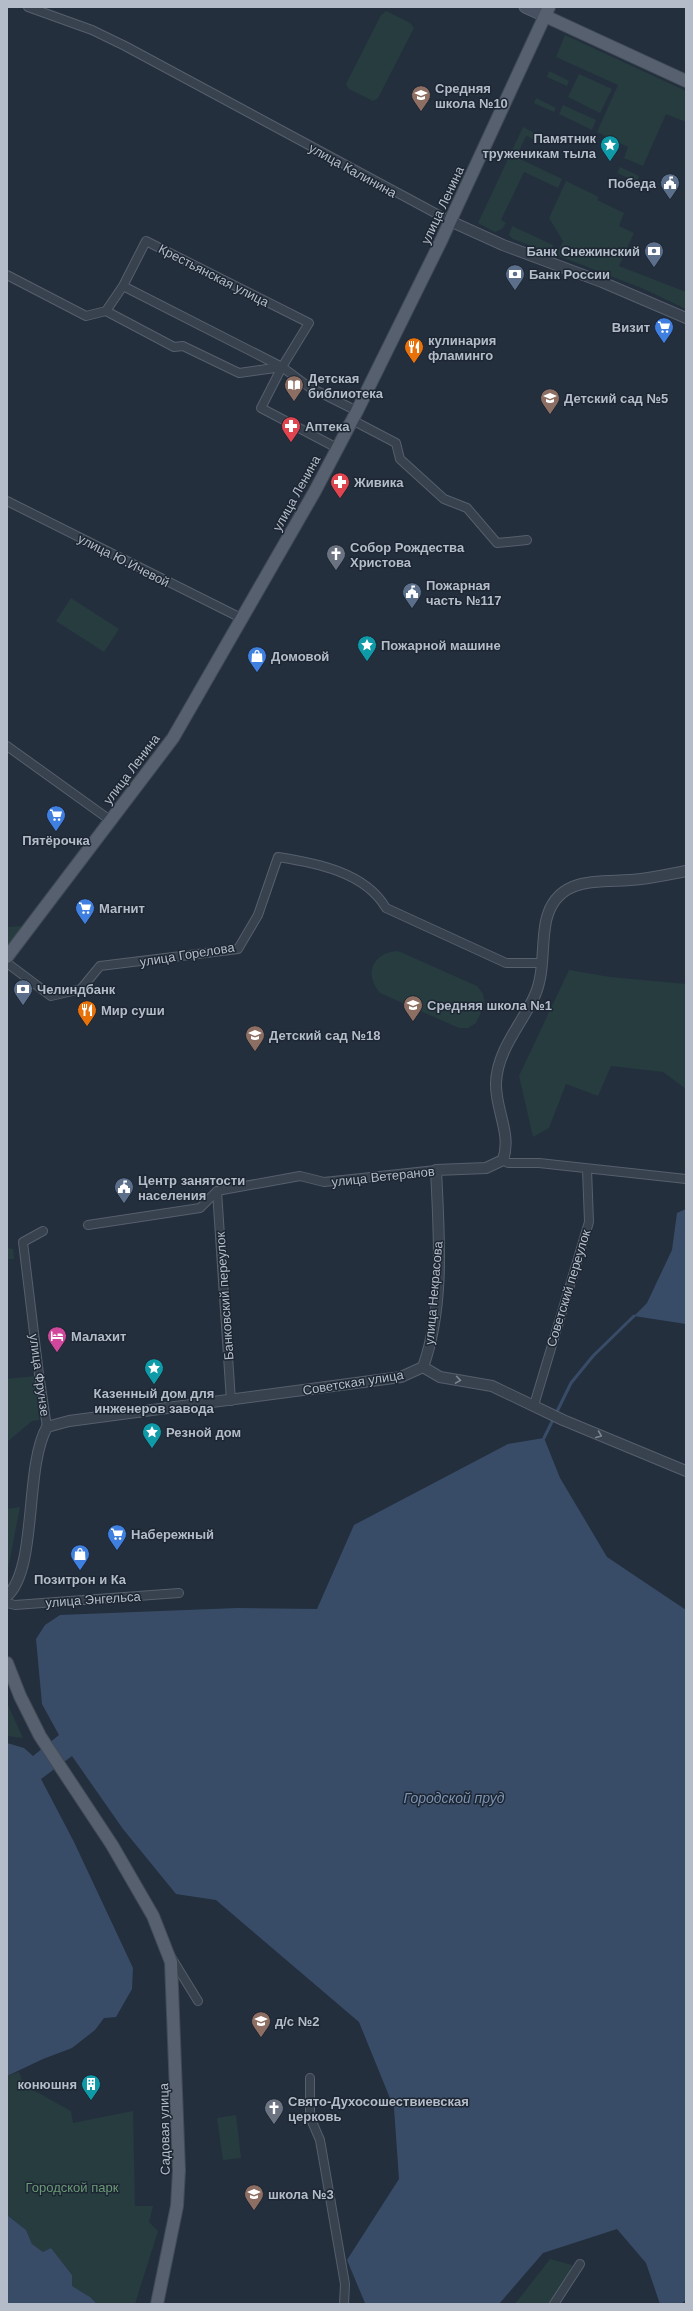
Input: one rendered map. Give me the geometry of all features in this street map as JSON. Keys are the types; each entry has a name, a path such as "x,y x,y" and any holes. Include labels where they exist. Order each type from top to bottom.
{"main road":[{"path":"525,7 547,12 686,81"},
{"name":"улица Ленина","path":"7,957 172,738 241,618 355,415 450,221 547,12"},
{"name":"Садовая улица","path":"7,1663 20,1696 40,1736 112,1845 153,1916 168,1952 172,1971 179,2170 177,2206 157,2304"}],"street":[{"name":"улица Калинина","path":"28,7 92,30 125,46 450,221 503,245 602,282 686,318"},
{"name":"Крестьянская улица","path":"106,311 122,286 146,241 309,323 282,367 261,408 337,448"},
{"path":"7,275 86,316 106,311 174,347 183,346 239,373 282,367"},
{"path":"122,286 282,367 309,387 355,415 396,443 400,460 444,499 467,508 497,543 528,540"},
{"name":"улица Ю.Ичевой","path":"7,501 241,618"},
{"path":"7,746 110,820"},
{"name":"улица Горелова","path":"7,963 51,996 81,989 100,966 238,949 258,915 278,857 305,861 363,882 380,898 386,908 506,964 542,963"},
{"path":"686,871 642,879 579,883 560,893 552,904 546,920 540,980 535,995 502,1056 496,1084 506,1137 507,1151 504,1160 508,1163 539,1162 587,1169 686,1179"},
{"name":"улица Ветеранов","path":"216,1191 300,1176 324,1182 436,1170 486,1168 504,1160"},
{"name":"Советский переулок","path":"534,1405 588,1222 587,1169"},
{"name":"улица Некрасова","path":"423,1367 431,1343 439,1256 436,1170"},
{"path":"88,1225 200,1208 216,1191"},
{"name":"Банковский переулок","path":"216,1191 231,1400"},
{"name":"улица Фрунзе","path":"7,1596 14,1587 23,1565 37,1458 41,1438 48,1427 39,1374 23,1242 43,1231"},
{"path":"423,1367 440,1378 492,1386 563,1420 686,1471"},
{"name":"Советская улица","path":"48,1427 69,1421 401,1377 423,1367"},
{"name":"улица Энгельса","path":"7,1603 15,1605 178,1593"},
{"name":"Садовая улица","path":"168,1952 198,2001"},
{"path":"310,2078 310,2117 320,2140 345,2284 344,2304"},
{"path":"554,2304 580,2264"}],"green space":[{"path":"386,11 410,23 414,28 378,98 373,101 349,89 346,84 381,15"},
{"path":"565,35 686,91 686,122 666,114 643,166 624,158 628,147 597,132 618,85 556,57"},
{"path":"549,71 569,81 567,86 547,77"},
{"path":"579,74 612,89 600,113 568,97"},
{"path":"536,98 556,108 554,112 534,103"},
{"path":"563,105 596,120 592,130 559,114"},
{"path":"523,127 542,137 540,142 526,136 516,157 562,179 558,188 524,172 501,220 506,223 502,229 495,232 478,223"},
{"path":"620,167 639,176 637,182 617,173"},
{"path":"566,181 599,197 597,200 624,213 619,226 634,233 619,266 686,292 686,309 644,289 559,256 558,252 563,241 549,218"},
{"path":"512,226 553,245 552,249 545,251 513,239 509,235"},
{"path":"71,598 119,629 104,652 56,621"},
{"path":"24,926 7,948 7,927"},
{"path":"398,951 477,986 483,994 485,1003 476,1023 468,1028 459,1028 380,993 372,978 373,965 382,956"},
{"path":"569,970 610,977 686,984 686,1089 663,1072 611,1066 598,1096 566,1084 549,1128 533,1137 519,1076"},
{"path":"7,1248 13,1249 14,1259 8,1259"},
{"path":"35,1376 39,1420 32,1421 7,1442 7,1379"},
{"path":"20,1507 7,1574 7,1509"},
{"path":"7,1703 23,1738 7,1736"},
{"name":"Городской парк","path":"19,2072 25,2090 33,2090 71,2111 73,2123 133,2111 135,2206 153,2206 149,2222 158,2231 135,2304 97,2304 90,2297 72,2286 72,2275 51,2248 43,2252 32,2244 26,2230 7,2215 7,2076"},
{"path":"236,2115 241,2158 223,2160 217,2118"},
{"path":"550,2259 572,2265 568,2276 549,2304 515,2304"}],"water":[{"path":"686,1209 686,1324 634,1316 647,1303 672,1250 677,1213"},
{"name":"Городской пруд","path":"544,1438 560,1478 607,1557 686,1610 686,2300 681,2304 660,2304 646,2263 617,2229 543,2253 499,2304 365,2303 347,2260 399,2179 394,2108 359,2022 216,1900 176,1894 123,1829 72,1756 41,1779 74,1842 133,1968 132,1989 116,2017 104,2018 95,2030 72,2048 43,2059 7,2076 7,1743 24,1748 33,1756 59,1735 42,1704 36,1639 45,1625 60,1615 237,1608 317,1609 354,1525 508,1444"},
{"path":"7,2215 26,2230 32,2244 43,2252 51,2248 72,2275 72,2286 90,2297 97,2304 7,2304"}],"waterway":[{"path":"544,1438 571,1383 593,1356 634,1316"}],"place":[{"name":"Средняя школа №10","path":"421,112"},
{"name":"Памятник труженикам тыла","path":"610,162"},
{"name":"Победа","path":"670,200"},
{"name":"Банк Снежинский","path":"654,268"},
{"name":"Банк России","path":"515,291"},
{"name":"Визит","path":"664,344"},
{"name":"кулинария фламинго","path":"414,364"},
{"name":"Детская библиотека","path":"294,402"},
{"name":"Детский сад №5","path":"550,415"},
{"name":"Аптека","path":"291,443"},
{"name":"Живика","path":"340,499"},
{"name":"Собор Рождества Христова","path":"336,571"},
{"name":"Пожарная часть №117","path":"412,609"},
{"name":"Пожарной машине","path":"367,662"},
{"name":"Домовой","path":"257,673"},
{"name":"Пятёрочка","path":"56,832"},
{"name":"Магнит","path":"85,925"},
{"name":"Челиндбанк","path":"23,1006"},
{"name":"Средняя школа №1","path":"413,1022"},
{"name":"Мир суши","path":"87,1027"},
{"name":"Детский сад №18","path":"255,1052"},
{"name":"Центр занятости населения","path":"124,1204"},
{"name":"Малахит","path":"57,1353"},
{"name":"Казенный дом для инженеров завода","path":"154,1385"},
{"name":"Резной дом","path":"152,1449"},
{"name":"Набережный","path":"117,1551"},
{"name":"Позитрон и Ка","path":"80,1571"},
{"name":"д/с №2","path":"261,2038"},
{"name":"конюшня","path":"91,2101"},
{"name":"Свято-Духосошествиевская церковь","path":"274,2125"},
{"name":"школа №3","path":"254,2211"}]}
